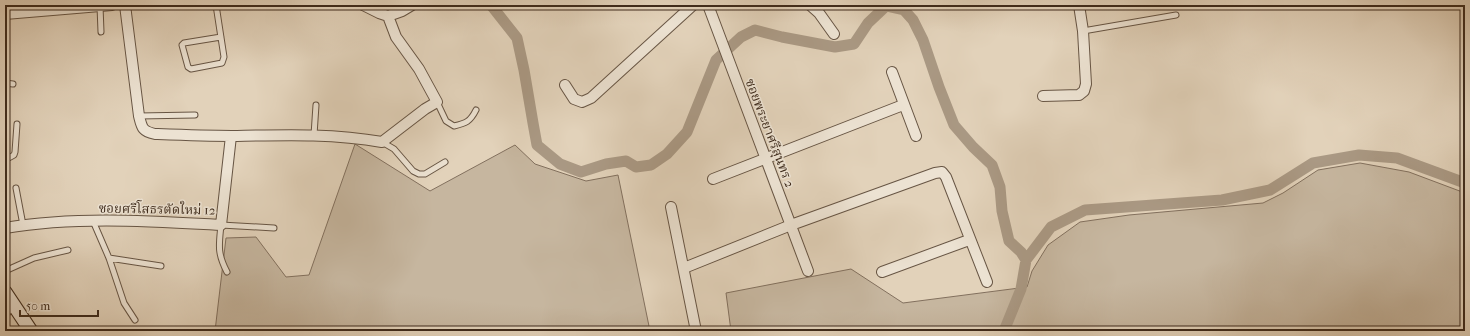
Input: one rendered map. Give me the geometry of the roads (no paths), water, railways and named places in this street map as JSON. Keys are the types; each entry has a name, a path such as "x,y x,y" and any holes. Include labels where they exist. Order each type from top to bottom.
{"street":[{"path":"5,14 108,5"},
{"path":"125,5 141,127 146,132 155,134 231,136 293,134 352,138 382,142 425,109 438,102 419,69 396,37 388,16"},
{"path":"363,5 388,16 402,11 412,5"},
{"path":"565,85 574,99 582,102 591,98 693,5"},
{"name":"ซอยพระยาศรีสุนทร 2","path":"708,5 808,270"},
{"path":"810,5 819,13 834,34"},
{"path":"1043,96 1079,95 1084,91 1086,84 1080,5"},
{"path":"892,72 903,105 916,136"},
{"path":"713,179 903,105"},
{"name":"ซอยศรีโสธรตัดใหม่ 12","path":"5,228 23,225 124,220 221,225 231,136"},
{"path":"684,268 791,225 942,172 946,177 986,282"},
{"path":"670,207 696,331"},
{"path":"882,272 970,240"},
{"path":"5,292 31,331"}],"lane":[{"path":"101,32 108,5"},
{"path":"216,5 221,37 224,57 222,63 191,69 188,68 182,45 184,43 221,37"},
{"path":"1083,31 1176,15"},
{"path":"5,83 13,84"},
{"path":"438,102 446,121 454,126 472,119 476,110"},
{"path":"314,135 316,105"},
{"path":"139,116 195,115"},
{"path":"5,160 14,155 15,152 17,124"},
{"path":"382,142 394,149 413,171 419,174 425,174 445,162"},
{"path":"16,188 23,225"},
{"path":"93,221 109,258 124,303 135,320"},
{"path":"227,272 221,261 219,251 221,225 274,228"},
{"path":"5,271 34,258 68,250"},
{"path":"109,258 161,266"},
{"path":"5,317 14,304"}],"waterway":[{"path":"491,5 517,38 537,145 560,164 581,172 606,164 626,161 636,167 651,165 667,154 687,132 716,60 741,37 755,30 782,37 835,47 854,44 868,23 886,6 904,10 913,20 923,40 954,125 973,147 992,165 1000,187 1002,211 1009,241 1021,252 1026,260 1021,289 1004,331"},
{"path":"1026,260 1051,227 1085,210 1222,200 1270,190 1313,163 1359,155 1397,158 1465,183"}]}
